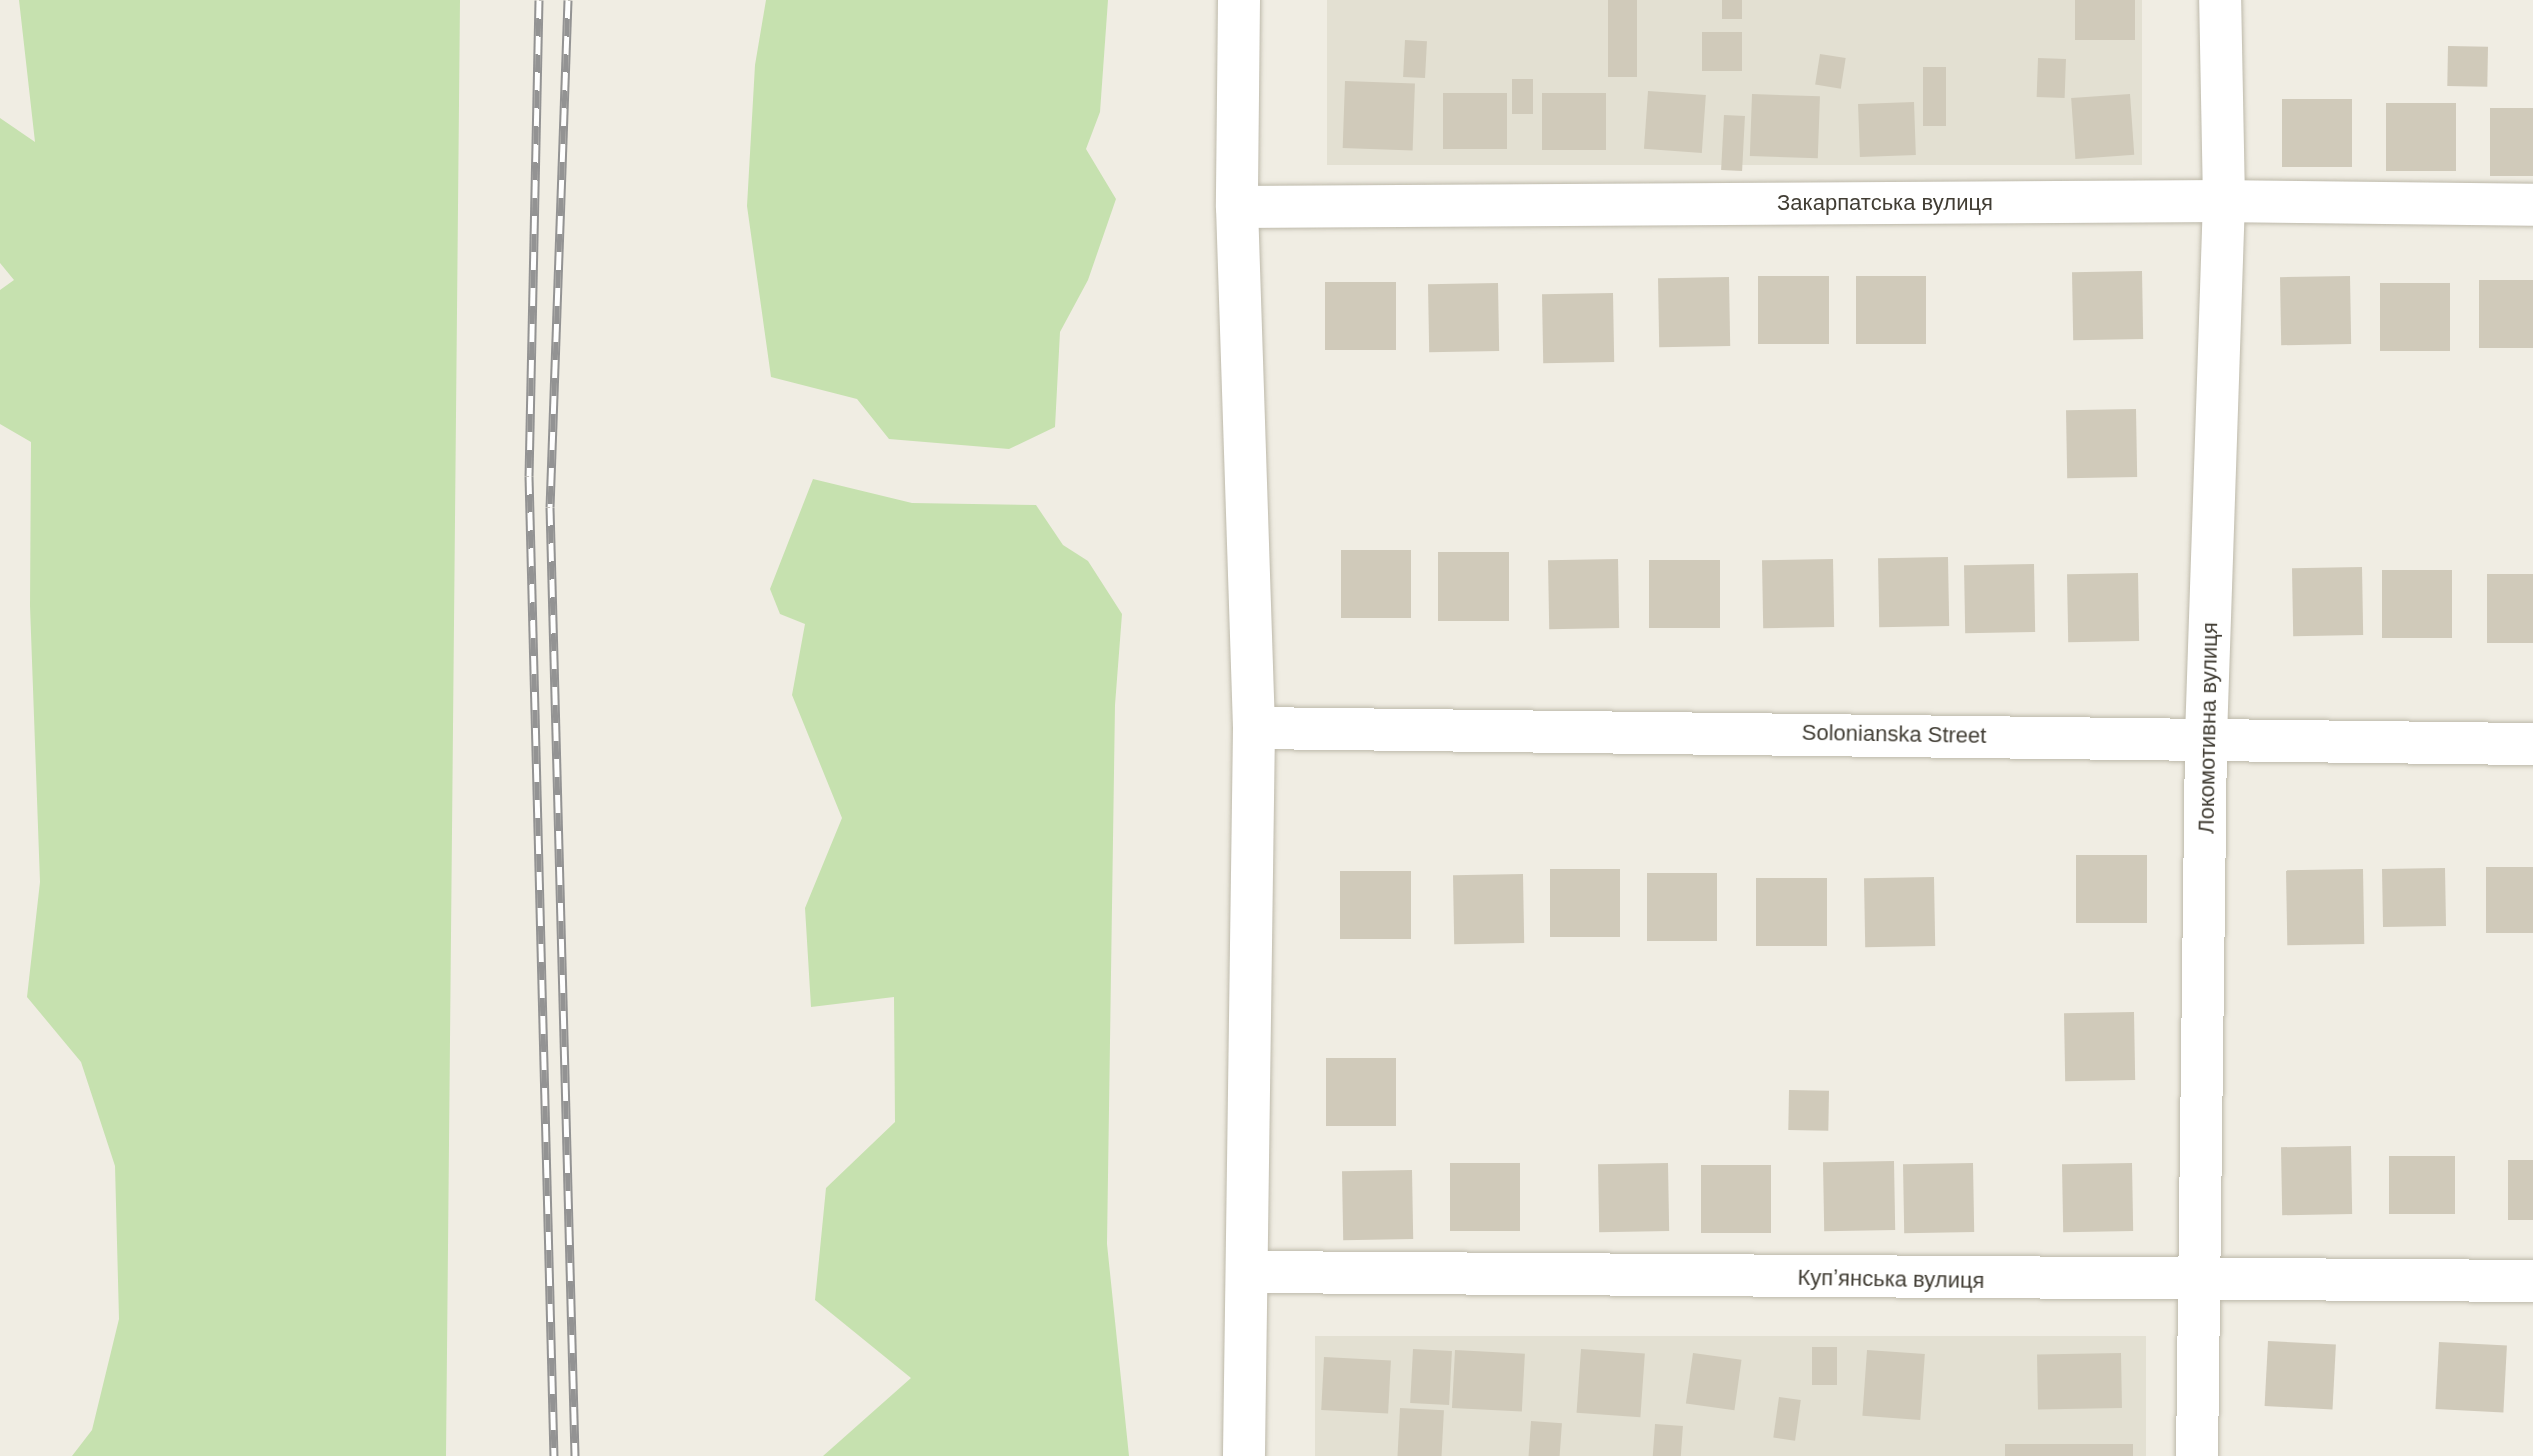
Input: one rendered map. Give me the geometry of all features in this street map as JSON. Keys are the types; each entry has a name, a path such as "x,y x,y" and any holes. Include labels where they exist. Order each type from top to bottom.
{"street":[{"path":"1239,0 1237,207 1254,728 1250,1272 1244,1456"},
{"name":"Локомотивна вулиця","path":"2197,1456 2202,1283 2206,737 2224,201 2220,0"},
{"name":"Закарпатська вулиця","path":"1237,207 2224,201 2533,205"},
{"name":"Solonianska Street","path":"1254,728 2206,737 2533,744"},
{"name":"Купʼянська вулиця","path":"1250,1272 2202,1283 2533,1281"}],"shaded area":[{"path":"1327,0 2142,0 2142,165 1327,165"},
{"path":"1315,1336 2146,1336 2146,1456 1315,1456"}],"green space":[{"path":"19,0 460,0 446,1456 72,1456 92,1430 119,1319 115,1166 81,1062 27,997 40,882 30,606 31,442 0,424 0,290 14,280 0,263 0,118 35,142"},
{"path":"766,0 1108,0 1100,112 1086,149 1116,199 1088,280 1060,332 1055,427 1009,449 889,439 857,399 771,377 747,206 755,65"},
{"path":"813,479 912,503 1036,505 1063,545 1088,561 1122,614 1115,705 1107,1244 1129,1456 823,1456 911,1378 815,1300 826,1188 895,1122 894,997 811,1007 805,908 842,818 792,695 805,624 780,614 770,589"}],"building":[{"path":"1608,0 1637,0 1637,77 1608,77"},
{"path":"1722,0 1742,0 1742,19 1722,19"},
{"path":"2075,0 2135,0 2135,40 2075,40"},
{"path":"1702,32 1742,32 1742,71 1702,71"},
{"path":"1405,40 1427,41 1425,78 1403,77"},
{"path":"2448,46 2488,47 2487,87 2447,86"},
{"path":"1820,54 1846,58 1841,89 1815,85"},
{"path":"2038,58 2066,59 2065,98 2037,97"},
{"path":"1923,67 1946,67 1946,126 1923,126"},
{"path":"1512,79 1533,79 1533,114 1512,114"},
{"path":"1345,81 1415,83 1413,150 1343,148"},
{"path":"1648,91 1706,95 1702,153 1644,149"},
{"path":"1443,93 1507,93 1507,149 1443,149"},
{"path":"1542,93 1606,93 1606,150 1542,150"},
{"path":"1752,94 1820,96 1818,158 1750,156"},
{"path":"2130,94 2134,155 2075,159 2071,98"},
{"path":"2282,99 2352,99 2352,167 2282,167"},
{"path":"1914,102 1916,155 1860,157 1858,104"},
{"path":"2386,103 2456,103 2456,171 2386,171"},
{"path":"2490,108 2533,108 2533,176 2490,176"},
{"path":"1724,115 1745,116 1742,171 1721,170"},
{"path":"2142,271 2143,339 2073,340 2072,272"},
{"path":"1758,276 1829,276 1829,344 1758,344"},
{"path":"1856,276 1926,276 1926,344 1856,344"},
{"path":"2350,276 2351,344 2281,345 2280,277"},
{"path":"1729,277 1730,346 1659,347 1658,278"},
{"path":"2479,280 2533,280 2533,348 2479,348"},
{"path":"1325,282 1396,282 1396,350 1325,350"},
{"path":"1498,283 1499,351 1429,352 1428,284"},
{"path":"2380,283 2450,283 2450,351 2380,351"},
{"path":"1613,293 1614,362 1543,363 1542,294"},
{"path":"2136,409 2137,477 2067,478 2066,410"},
{"path":"1341,550 1411,550 1411,618 1341,618"},
{"path":"1438,552 1509,552 1509,621 1438,621"},
{"path":"1948,557 1949,626 1879,627 1878,558"},
{"path":"1618,559 1619,628 1549,629 1548,560"},
{"path":"1833,559 1834,627 1763,628 1762,560"},
{"path":"1649,560 1720,560 1720,628 1649,628"},
{"path":"2034,564 2035,632 1965,633 1964,565"},
{"path":"2362,567 2363,635 2293,636 2292,568"},
{"path":"2382,570 2452,570 2452,638 2382,638"},
{"path":"2138,573 2139,641 2068,642 2067,574"},
{"path":"2487,574 2533,574 2533,643 2487,643"},
{"path":"2076,855 2147,855 2147,923 2076,923"},
{"path":"2486,867 2533,867 2533,933 2486,933"},
{"path":"2445,868 2446,926 2383,927 2382,869"},
{"path":"1550,869 1620,869 1620,937 1550,937"},
{"path":"2363,869 2364,944 2287,945 2286,870"},
{"path":"1340,871 1411,871 1411,939 1340,939"},
{"path":"1647,873 1717,873 1717,941 1647,941"},
{"path":"1523,874 1524,943 1454,944 1453,875"},
{"path":"1934,877 1935,946 1865,947 1864,878"},
{"path":"1756,878 1827,878 1827,946 1756,946"},
{"path":"2134,1012 2135,1080 2065,1081 2064,1013"},
{"path":"1326,1058 1396,1058 1396,1126 1326,1126"},
{"path":"1789,1090 1829,1091 1828,1131 1788,1130"},
{"path":"2351,1146 2352,1214 2282,1215 2281,1147"},
{"path":"2389,1156 2455,1156 2455,1214 2389,1214"},
{"path":"2508,1160 2533,1160 2533,1220 2508,1220"},
{"path":"1894,1161 1895,1230 1824,1231 1823,1162"},
{"path":"1450,1163 1520,1163 1520,1231 1450,1231"},
{"path":"1668,1163 1669,1231 1599,1232 1598,1164"},
{"path":"1973,1163 1974,1232 1904,1233 1903,1164"},
{"path":"2132,1163 2133,1231 2063,1232 2062,1164"},
{"path":"1701,1165 1771,1165 1771,1233 1701,1233"},
{"path":"1412,1170 1413,1239 1343,1240 1342,1171"},
{"path":"2268,1341 2336,1345 2333,1409 2265,1406"},
{"path":"2439,1342 2507,1346 2503,1412 2435,1409"},
{"path":"1812,1347 1837,1347 1837,1385 1812,1385"},
{"path":"1413,1349 1452,1351 1449,1405 1410,1403"},
{"path":"1581,1349 1645,1353 1640,1417 1577,1413"},
{"path":"1455,1350 1525,1354 1522,1412 1452,1408"},
{"path":"1867,1350 1925,1354 1920,1420 1862,1416"},
{"path":"1693,1353 1742,1360 1734,1410 1686,1404"},
{"path":"2121,1353 2122,1408 2038,1409 2037,1354"},
{"path":"1324,1357 1391,1361 1388,1413 1321,1410"},
{"path":"1779,1397 1801,1400 1795,1441 1773,1438"},
{"path":"1400,1408 1444,1410 1442,1456 1397,1456"},
{"path":"1531,1421 1562,1423 1560,1456 1529,1456"},
{"path":"1655,1424 1683,1426 1681,1456 1653,1456"},
{"path":"2005,1444 2133,1444 2133,1456 2005,1456"}],"railway":[{"path":"539,0 529,476 554,1456"},
{"path":"568,0 550,507 575,1456"}]}
